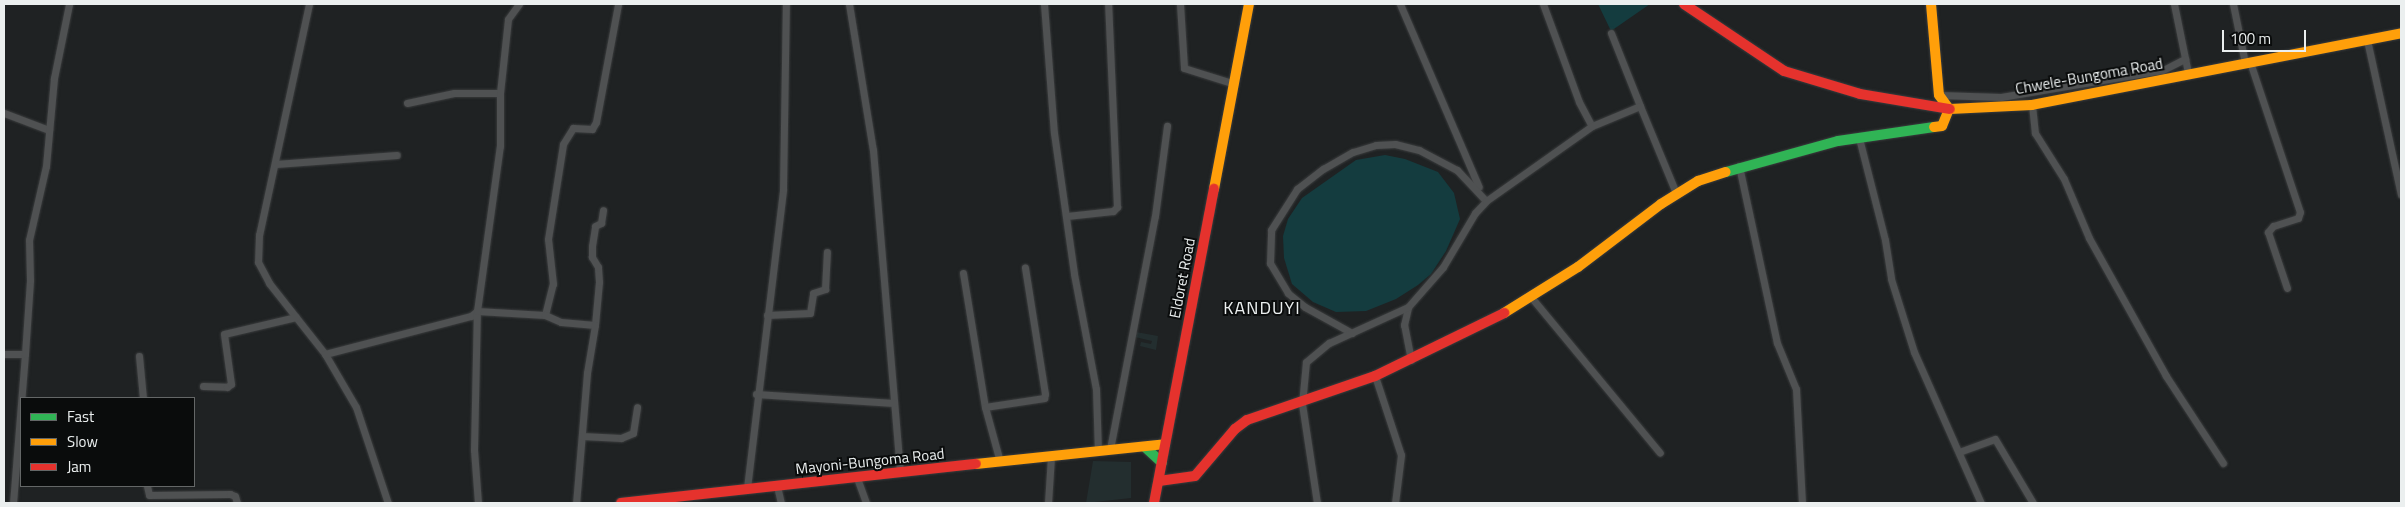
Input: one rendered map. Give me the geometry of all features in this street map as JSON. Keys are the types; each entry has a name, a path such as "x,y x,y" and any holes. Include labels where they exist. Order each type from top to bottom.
{"main road":[{"name":"Eldoret Road","path":"1154,503 1249,4"},
{"name":"Eldoret Road","path":"1240,59 1254,4"},
{"name":"Chwele-Bungoma Road","path":"1684,4 1784,70 1860,94 1949,109 2032,105 2188,73 2401,33"},
{"path":"1159,481 1195,476 1247,420 1302,404 1375,376 1411,360 1531,297 1578,267 1676,193 1698,181 1740,166 1859,138 1942,126 1949,109 1939,95 1931,4"},
{"path":"1121,448 1146,447 1165,441"},
{"path":"1121,448 1165,441"},
{"path":"1146,447 1156,454 1162,463"},
{"name":"Mayoni-Bungoma Road","path":"621,503 1121,448"}],"street":[{"path":"22,397 30,280 29,240 44,178 54,78 69,4"},
{"path":"309,4 276,164 259,235 258,262 269,283 325,354 362,420 388,503"},
{"path":"478,503 474,450 477,311 500,146 500,93 508,4"},
{"path":"508,19 519,4"},
{"path":"545,315 553,284 548,239 563,144 573,128 592,129 596,122 618,4"},
{"path":"746,488 756,394 784,181 786,4"},
{"path":"849,4 873,150 900,473"},
{"path":"1044,4 1049,93 1074,274 1094,374 1098,451"},
{"path":"1067,216 1113,211 1117,207 1108,4"},
{"path":"1180,4 1184,68 1235,84"},
{"path":"1400,4 1469,168 1486,201"},
{"path":"1543,4 1579,102 1592,126"},
{"path":"2174,4 2188,73"},
{"path":"2233,4 2256,88 2300,214 2293,220 2273,226 2268,232 2287,288"},
{"path":"1611,33 1676,193"},
{"path":"2367,40 2401,194"},
{"path":"1939,95 2001,97 2123,75 2163,70 2185,59"},
{"path":"2123,75 2125,86"},
{"path":"407,103 454,93 500,93"},
{"path":"2032,105 2031,122 2035,133 2064,179 2089,238 2166,376 2223,463"},
{"path":"1317,503 1302,404 1306,362 1329,343 1408,307 1443,268 1465,228 1486,201 1592,126 1640,106"},
{"path":"4,113 49,130"},
{"path":"1110,449 1155,216 1167,126"},
{"path":"1859,138 1903,318 1914,352 1981,503"},
{"path":"1352,333 1304,307 1288,292 1270,263 1271,230 1297,189 1353,152 1376,145 1395,144 1419,150 1457,170 1486,201"},
{"path":"276,164 398,155"},
{"path":"1740,166 1777,343 1796,388 1799,406 1802,503"},
{"path":"576,503 599,282 598,267 592,256 592,246 594,226 601,223 603,210"},
{"path":"767,315 810,313 813,293 825,289 827,252"},
{"path":"985,407 1044,398 1045,394 1025,268"},
{"path":"963,273 985,407 1000,462"},
{"path":"1531,297 1660,453"},
{"path":"1408,307 1404,326 1411,360"},
{"path":"325,354 471,316 477,311 545,315 561,322 595,325"},
{"path":"203,386 227,387 231,384 224,334 296,317"},
{"path":"4,354 25,354"},
{"path":"139,356 143,397"},
{"path":"1375,376 1401,455 1395,503"},
{"path":"756,394 894,403"},
{"path":"582,436 626,436 633,433 637,407"},
{"path":"13,503 20,416"},
{"path":"1959,452 1991,438 1998,441 2033,503"},
{"path":"1048,503 1051,456"},
{"path":"858,478 866,503"},
{"path":"777,486 781,503"},
{"path":"147,487 150,503"},
{"path":"149,495 230,494 235,496 237,503"}],"shaded area":[{"path":"1598,4 1650,4 1611,31"},
{"path":"1385,155 1405,159 1438,172 1454,193 1460,219 1446,251 1431,274 1418,285 1396,299 1366,311 1336,312 1313,302 1292,284 1284,258 1283,236 1288,219 1302,198 1356,160"},
{"path":"1136,332 1158,336 1156,350 1140,346 1141,342 1151,344 1152,341 1135,337"},
{"path":"1093,461 1131,462 1131,498 1086,503"}],"traffic: fast":[{"path":"1726,172 1838,141 1934,127"},
{"path":"1145,447 1162,463"}],"traffic: slow":[{"path":"1214,189 1249,4"},
{"path":"1931,4 1939,95 1949,109 1942,126 1934,127"},
{"path":"1950,109 2032,105 2401,33"},
{"path":"1504,313 1578,267 1661,204 1698,181 1726,172"},
{"path":"976,464 1165,444"}],"traffic: jam":[{"path":"1684,4 1784,71 1860,94 1950,109"},
{"path":"1154,503 1214,189"},
{"path":"1159,481 1195,476 1235,429 1247,420 1375,376 1504,313"},
{"path":"621,503 976,464"}],"district":[{"name":"KANDUYI","path":"1262,308"}]}
